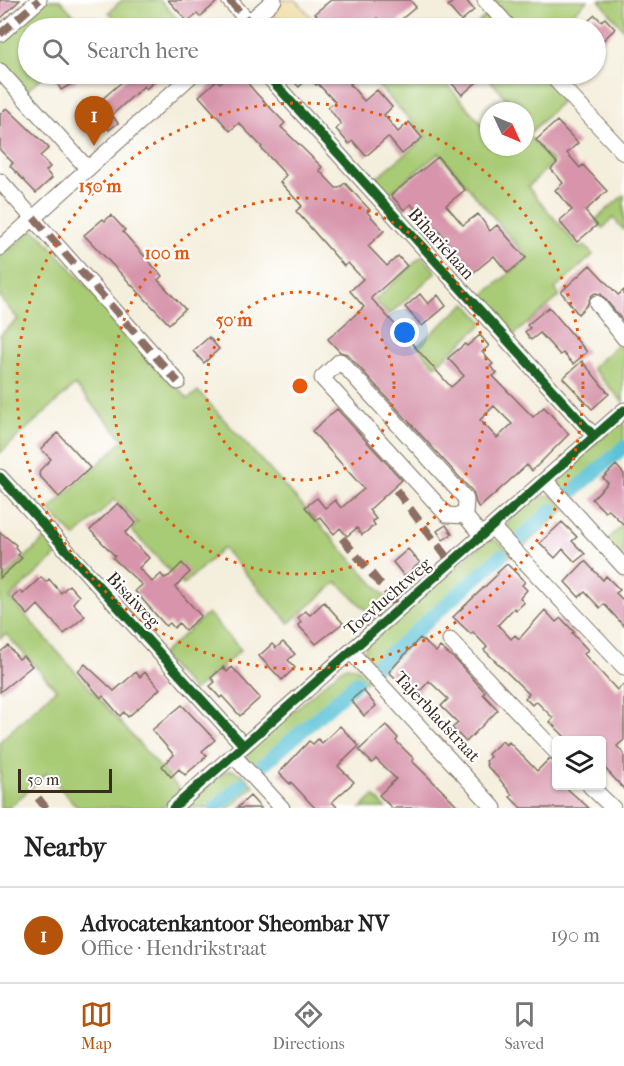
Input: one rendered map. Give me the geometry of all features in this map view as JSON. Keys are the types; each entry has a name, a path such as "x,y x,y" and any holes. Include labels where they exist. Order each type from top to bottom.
{"street":[{"path":"18,18 39,0"},
{"path":"229,0 241,18"},
{"path":"254,18 274,0"},
{"path":"485,0 501,18"},
{"path":"0,34 18,18"},
{"path":"0,71 88,169"},
{"path":"0,248 88,169 176,84"},
{"name":"Biharielaan","path":"275,84 594,436"},
{"path":"559,84 624,153"},
{"path":"0,181 178,382"},
{"path":"597,303 624,338"},
{"path":"465,516 466,499 340,362 322,378 447,515 465,516 487,531 624,667"},
{"name":"Toevluchtweg","path":"173,808 624,410"},
{"name":"Bisaiweg","path":"0,477 238,750 282,808"},
{"path":"544,480 624,567"},
{"path":"450,640 552,748"},
{"name":"Tajerbladstraat","path":"351,652 494,808"},
{"path":"594,790 612,808"}],"green space":[{"path":"44,0 60,0 77,18 23,18"},
{"path":"122,0 160,0 177,18 115,18 109,12"},
{"path":"491,0 588,0 567,18 507,18"},
{"path":"599,0 624,0 624,30"},
{"path":"490,12 496,18 483,18"},
{"path":"18,22 18,84 34,84 25,92 0,65 0,38"},
{"path":"376,84 447,84 480,122 480,156 534,156 534,141 553,162 528,187 579,248 584,245 593,255 555,289 560,296 510,338 476,301 528,258 439,153 384,198 371,182 426,137"},
{"path":"494,84 553,84 565,98 534,129 534,102 509,102"},
{"path":"624,195 624,230 613,218 603,228 595,220"},
{"path":"32,230 40,234 188,399 198,391 392,604 376,620 337,582 289,623 223,548 183,585 131,530 138,523 115,499 75,537 49,510 124,440 75,385 0,453 0,335 18,319 0,298 0,257"},
{"path":"422,256 436,272 389,315 375,300"},
{"path":"466,303 484,323 435,366 417,346"},
{"path":"618,344 624,350 623,402 592,368"},
{"path":"624,418 624,453 571,502 560,488 559,476"},
{"path":"551,495 566,509 521,549 507,532 507,522 532,499"},
{"path":"624,524 624,556 622,558 606,541"},
{"path":"48,536 61,551 10,598 181,791 162,808 78,808 47,773 9,808 0,808 0,741 56,689 6,634 0,638 0,581"},
{"path":"496,540 512,554 377,674 364,657 365,647 486,541"},
{"path":"208,613 241,650 194,691 161,655"},
{"path":"347,666 355,667 369,678 258,776 246,759 246,753"},
{"path":"232,770 243,775 254,786 230,808 183,808 226,771"},
{"path":"374,796 386,808 361,808"}],"sand":[{"path":"281,0 296,0 312,18 277,18 269,10"}],"building":[{"path":"0,0 20,0 0,19"},
{"path":"168,0 219,0 200,17 197,14 192,18 184,18"},
{"path":"331,0 410,0 416,7 403,18 319,18 315,13"},
{"path":"455,0 466,0 474,10 465,18 458,18 448,6"},
{"path":"606,19 615,29 606,38"},
{"path":"58,84 72,84 61,90"},
{"path":"119,84 151,84 146,89 144,86 112,115 118,123 109,130 91,107"},
{"path":"212,84 248,84 285,123 281,127 322,167 319,170 336,188 345,183 370,210 367,212 384,231 368,246 387,266 398,256 407,266 371,298 451,387 464,376 448,358 480,335 489,346 482,352 493,364 490,366 497,373 493,376 533,417 544,407 569,434 532,471 527,465 479,508 473,492 347,354 340,352 328,339 364,307 350,291 363,279 348,263 344,266 296,211 302,206 280,182 286,175 262,147 239,123 230,131 199,96","holes":["494,406 512,424 497,438 480,420"]},
{"path":"318,84 350,84 364,101 377,90 392,107 384,115 398,132 409,122 422,138 402,154 388,137 366,156 353,141 349,144 336,129 341,124 328,107 335,102"},
{"path":"453,84 475,84 462,95"},
{"path":"7,108 49,148 40,156 50,167 46,171 52,178 36,193 10,166 13,163 0,150 0,114"},
{"path":"557,121 578,143 567,153 580,168 583,165 607,191 585,211 597,225 577,242 559,221 572,210 555,190 563,183 551,169 557,163 536,140"},
{"path":"438,157 465,190 446,205 463,225 478,214 490,231 497,225 526,258 508,273 494,256 469,276 456,259 459,257 436,228 433,230 411,204 404,210 391,195"},
{"path":"111,215 162,276 158,280 185,309 169,324 84,235"},
{"path":"590,265 618,295 624,290 624,322 601,294 595,293 591,296 587,305 578,314 561,292"},
{"path":"420,294 428,304 438,295 446,306 422,326 405,307"},
{"path":"549,307 587,352 573,364 563,353 560,355 540,333 531,340 525,332 530,328 527,325"},
{"path":"209,337 219,349 204,363 193,351"},
{"path":"582,361 609,394 592,409 563,378"},
{"path":"337,409 402,480 369,510 376,519 372,521 375,525 362,535 357,528 347,536 340,528 334,534 320,517 316,520 305,507 317,498 325,508 335,500 341,508 364,489 312,431"},
{"path":"58,433 90,468 59,497 39,475 40,470 51,459 41,449"},
{"path":"616,465 624,474 624,525 608,509 605,512 592,499 608,483 603,478"},
{"path":"118,503 136,523 125,533 149,558 139,568 152,582 161,574 164,578 169,576 182,563 190,572 175,587 201,616 185,630 179,623 174,628 170,623 166,626 135,591 142,585 113,558 115,556 90,530"},
{"path":"562,522 577,537 572,541 585,554 575,562 563,549 555,558 540,543"},
{"path":"446,525 452,534 443,540 437,531"},
{"path":"0,532 16,545 20,553 18,555 22,558 0,578"},
{"path":"408,549 420,563 404,576 393,562"},
{"path":"585,561 603,580 606,576 620,590 616,593 624,601 624,626 604,604 600,608 585,592 579,597 565,582"},
{"path":"507,564 525,582 522,585 527,590 520,598 524,603 516,610 514,608 498,625 511,639 515,635 519,639 545,610 556,622 561,618 574,632 572,633 588,650 584,654 617,690 624,684 624,740 617,746 624,754 624,789 606,769 606,736 564,736 550,722 553,718 536,701 532,705 525,698 529,694 484,650 487,647 473,632 471,634 453,617"},
{"path":"41,577 46,582 49,579 61,593 69,585 79,596 73,603 85,616 64,634 38,605 28,615 12,598 20,591 23,594"},
{"path":"324,602 343,623 316,644 298,625 301,622 298,618 305,611 310,615"},
{"path":"420,638 436,652 440,647 456,660 498,710 466,742 452,728 458,723 441,706 448,699 429,681 415,697 389,672"},
{"path":"283,642 295,654 288,660 295,668 282,680 259,656 272,644 276,648"},
{"path":"8,646 19,659 23,656 32,666 0,692 0,652"},
{"path":"85,664 114,691 136,672 140,677 145,672 160,689 128,717 124,712 120,716 78,671"},
{"path":"223,667 227,672 232,667 260,698 240,716 210,686 215,682 211,678"},
{"path":"363,690 376,706 364,716 351,700"},
{"path":"182,705 215,740 202,751 207,756 185,775 179,769 171,777 162,766 174,755 152,730"},
{"path":"386,725 398,738 396,741 414,759 412,761 460,808 392,808 379,795 396,779 376,759 372,763 359,750"},
{"path":"340,726 359,746 338,766 354,782 332,802 338,808 315,808 291,782 290,784 279,773 309,741 313,744 318,739 322,743"},
{"path":"502,741 506,745 509,742 537,771 549,759 552,760 552,790 569,790 589,808 521,808 486,765 490,757 488,754"},
{"path":"250,796 261,808 237,808"}],"waterway":[{"path":"570,494 624,447"},
{"path":"521,538 552,510"},
{"path":"377,665 501,556"},
{"path":"261,767 357,682"},
{"path":"215,808 242,784"}],"marked path":[{"path":"18,18 39,0"},
{"path":"229,0 245,18"},
{"path":"0,34 18,18"},
{"path":"34,218 178,382"},
{"path":"396,490 451,563"},
{"path":"342,538 400,608"},
{"path":"38,798 46,808"}],"cycle path":[{"path":"275,84 594,436"},
{"path":"173,808 624,410"},
{"path":"0,477 243,745"}],"place":[{"name":"Advocatenkantoor Sheombar NV","path":"94,146"}]}
